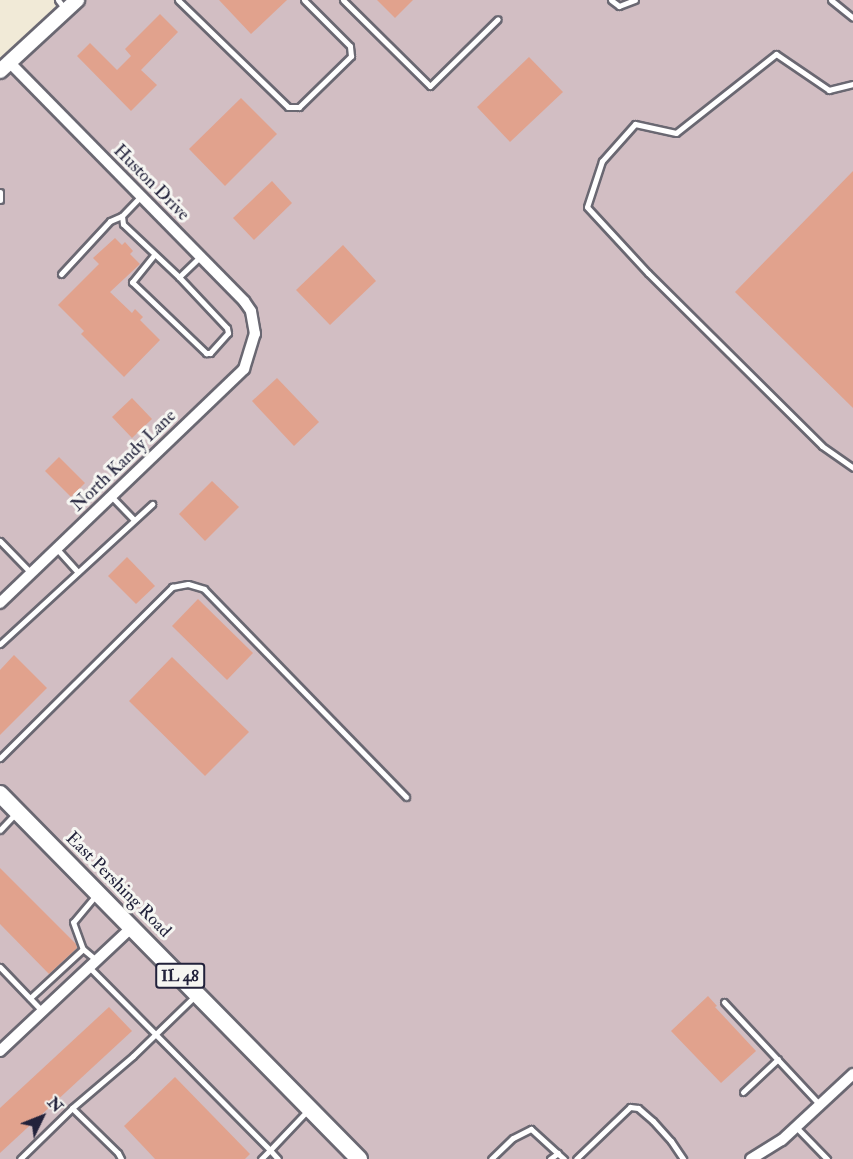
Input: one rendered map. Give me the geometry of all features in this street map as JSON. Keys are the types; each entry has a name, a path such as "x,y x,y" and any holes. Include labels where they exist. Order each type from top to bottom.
{"main road":[{"name":"East Pershing Road","path":"0,794 359,1159"}],"street":[{"path":"5,67 62,5 77,0"},
{"name":"Huston Drive","path":"5,67 141,196 244,301 251,311 255,334"},
{"name":"North Kandy Lane","path":"0,602 244,369 255,334"},
{"path":"0,1051 132,927"},
{"path":"751,1159 782,1140 853,1074"}],"lane":[{"path":"178,0 288,106 299,107 351,56 350,46 304,0"},
{"path":"344,0 430,86 498,19"},
{"path":"611,0 619,6 635,0"},
{"path":"831,0 853,18"},
{"path":"853,84 829,90 776,54 676,134 635,124 602,161 587,207 648,273 822,446 853,468"},
{"path":"0,192 0,200"},
{"path":"61,274 110,221 122,216 141,196"},
{"path":"122,216 123,224 179,277 227,328 228,333 210,353 206,353 132,282 154,255"},
{"path":"179,277 200,256"},
{"path":"111,496 134,520"},
{"path":"0,644 152,504"},
{"path":"0,541 31,573"},
{"path":"57,549 78,572"},
{"path":"0,758 172,587 188,584 204,590 406,797"},
{"path":"0,830 18,812"},
{"path":"98,893 73,922 83,949 93,964 155,1035 278,1159"},
{"path":"30,998 83,949"},
{"path":"0,967 42,1011"},
{"path":"20,1159 72,1107 155,1035 197,994"},
{"path":"724,1002 820,1105"},
{"path":"743,1092 778,1059"},
{"path":"72,1107 118,1153 121,1159"},
{"path":"576,1159 630,1107 638,1108 653,1121 671,1141 682,1159"},
{"path":"261,1159 309,1108"},
{"path":"796,1127 826,1159"},
{"path":"491,1159 513,1138 531,1129 564,1159"},
{"path":"550,1159 558,1153"}],"shaded area":[{"path":"77,0 853,0 853,1159 0,1159 0,71"}],"building":[{"path":"219,0 287,0 251,34"},
{"path":"377,0 413,0 395,18"},
{"path":"160,14 178,32 141,70 157,85 131,111 77,56 90,43 117,70 131,56 125,49"},
{"path":"529,57 563,92 510,142 477,107"},
{"path":"241,98 277,134 225,186 189,149"},
{"path":"853,171 853,408 735,292"},
{"path":"272,181 292,203 254,240 233,218"},
{"path":"115,238 122,245 125,242 133,251 130,254 140,264 110,292 132,313 135,309 143,317 140,320 160,340 124,377 81,334 84,331 58,305 99,264 93,258"},
{"path":"343,245 376,281 330,325 296,290"},
{"path":"277,378 319,422 294,446 252,401"},
{"path":"132,398 152,419 132,438 112,417"},
{"path":"59,457 85,483 71,497 45,471"},
{"path":"212,481 239,507 205,541 179,514"},
{"path":"127,557 155,586 136,604 108,576"},
{"path":"198,599 253,653 227,680 172,626"},
{"path":"14,655 47,688 0,735 0,670"},
{"path":"172,657 249,732 205,776 129,701"},
{"path":"0,868 76,944 77,948 49,974 0,924"},
{"path":"708,996 717,1006 715,1007 756,1051 721,1083 671,1031"},
{"path":"109,1007 132,1031 0,1153 0,1108"},
{"path":"175,1077 250,1154 245,1159 155,1159 124,1126"}]}
